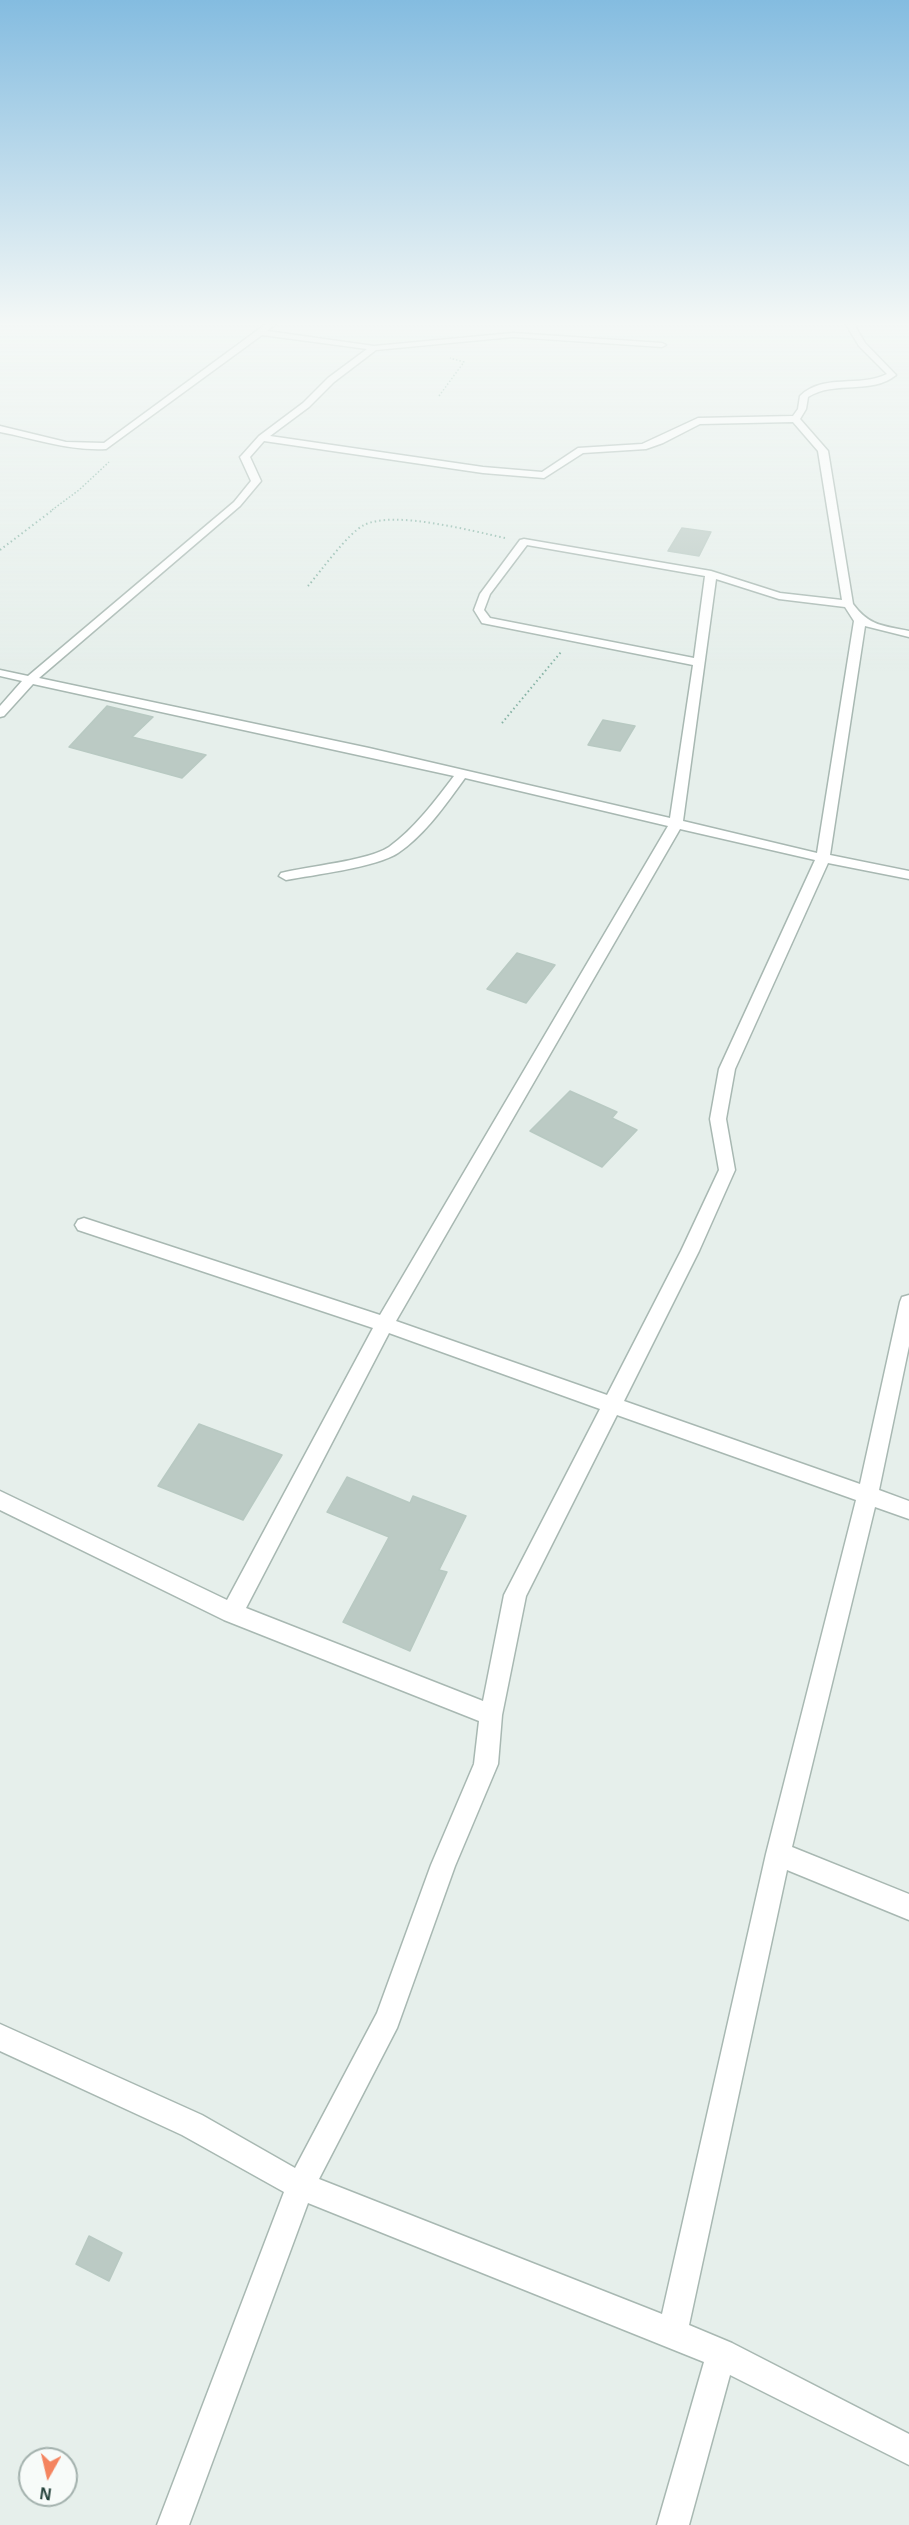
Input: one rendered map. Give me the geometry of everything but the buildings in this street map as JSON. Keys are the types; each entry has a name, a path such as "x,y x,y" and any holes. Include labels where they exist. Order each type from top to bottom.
{"street":[{"path":"41,439 63,444 96,447 106,446 116,439"},
{"path":"0,713 30,680 237,504 256,481 245,457 261,439"},
{"path":"268,439 483,470 544,476 581,450 643,447 664,439"},
{"path":"812,439 823,451 848,604 860,621 886,630 909,634"},
{"path":"697,662 486,621 479,610 485,594 524,542 711,574 779,596 848,604"},
{"path":"232,1613 384,1324 676,824 711,574"},
{"path":"173,2525 300,2186 388,2019 443,1865 486,1764 491,1715 515,1595 690,1251 727,1170 718,1119 727,1069 823,858 860,621"},
{"path":"0,673 462,774 823,858 909,875"},
{"path":"286,876 358,862 392,851 431,815 462,774"},
{"path":"84,1225 384,1324 909,1510"},
{"path":"673,2333 778,1854 867,1497 909,1302"},
{"path":"0,1500 232,1613 491,1715"},
{"path":"778,1854 909,1907"},
{"path":"0,2037 192,2125 300,2186 673,2333 721,2354 909,2450"},
{"path":"673,2525 721,2354"}],"path":[{"path":"0,550 104,469 112,457 106,446"},
{"path":"308,586 363,525 381,521 409,521 524,542"},
{"path":"502,723 573,638"}]}
